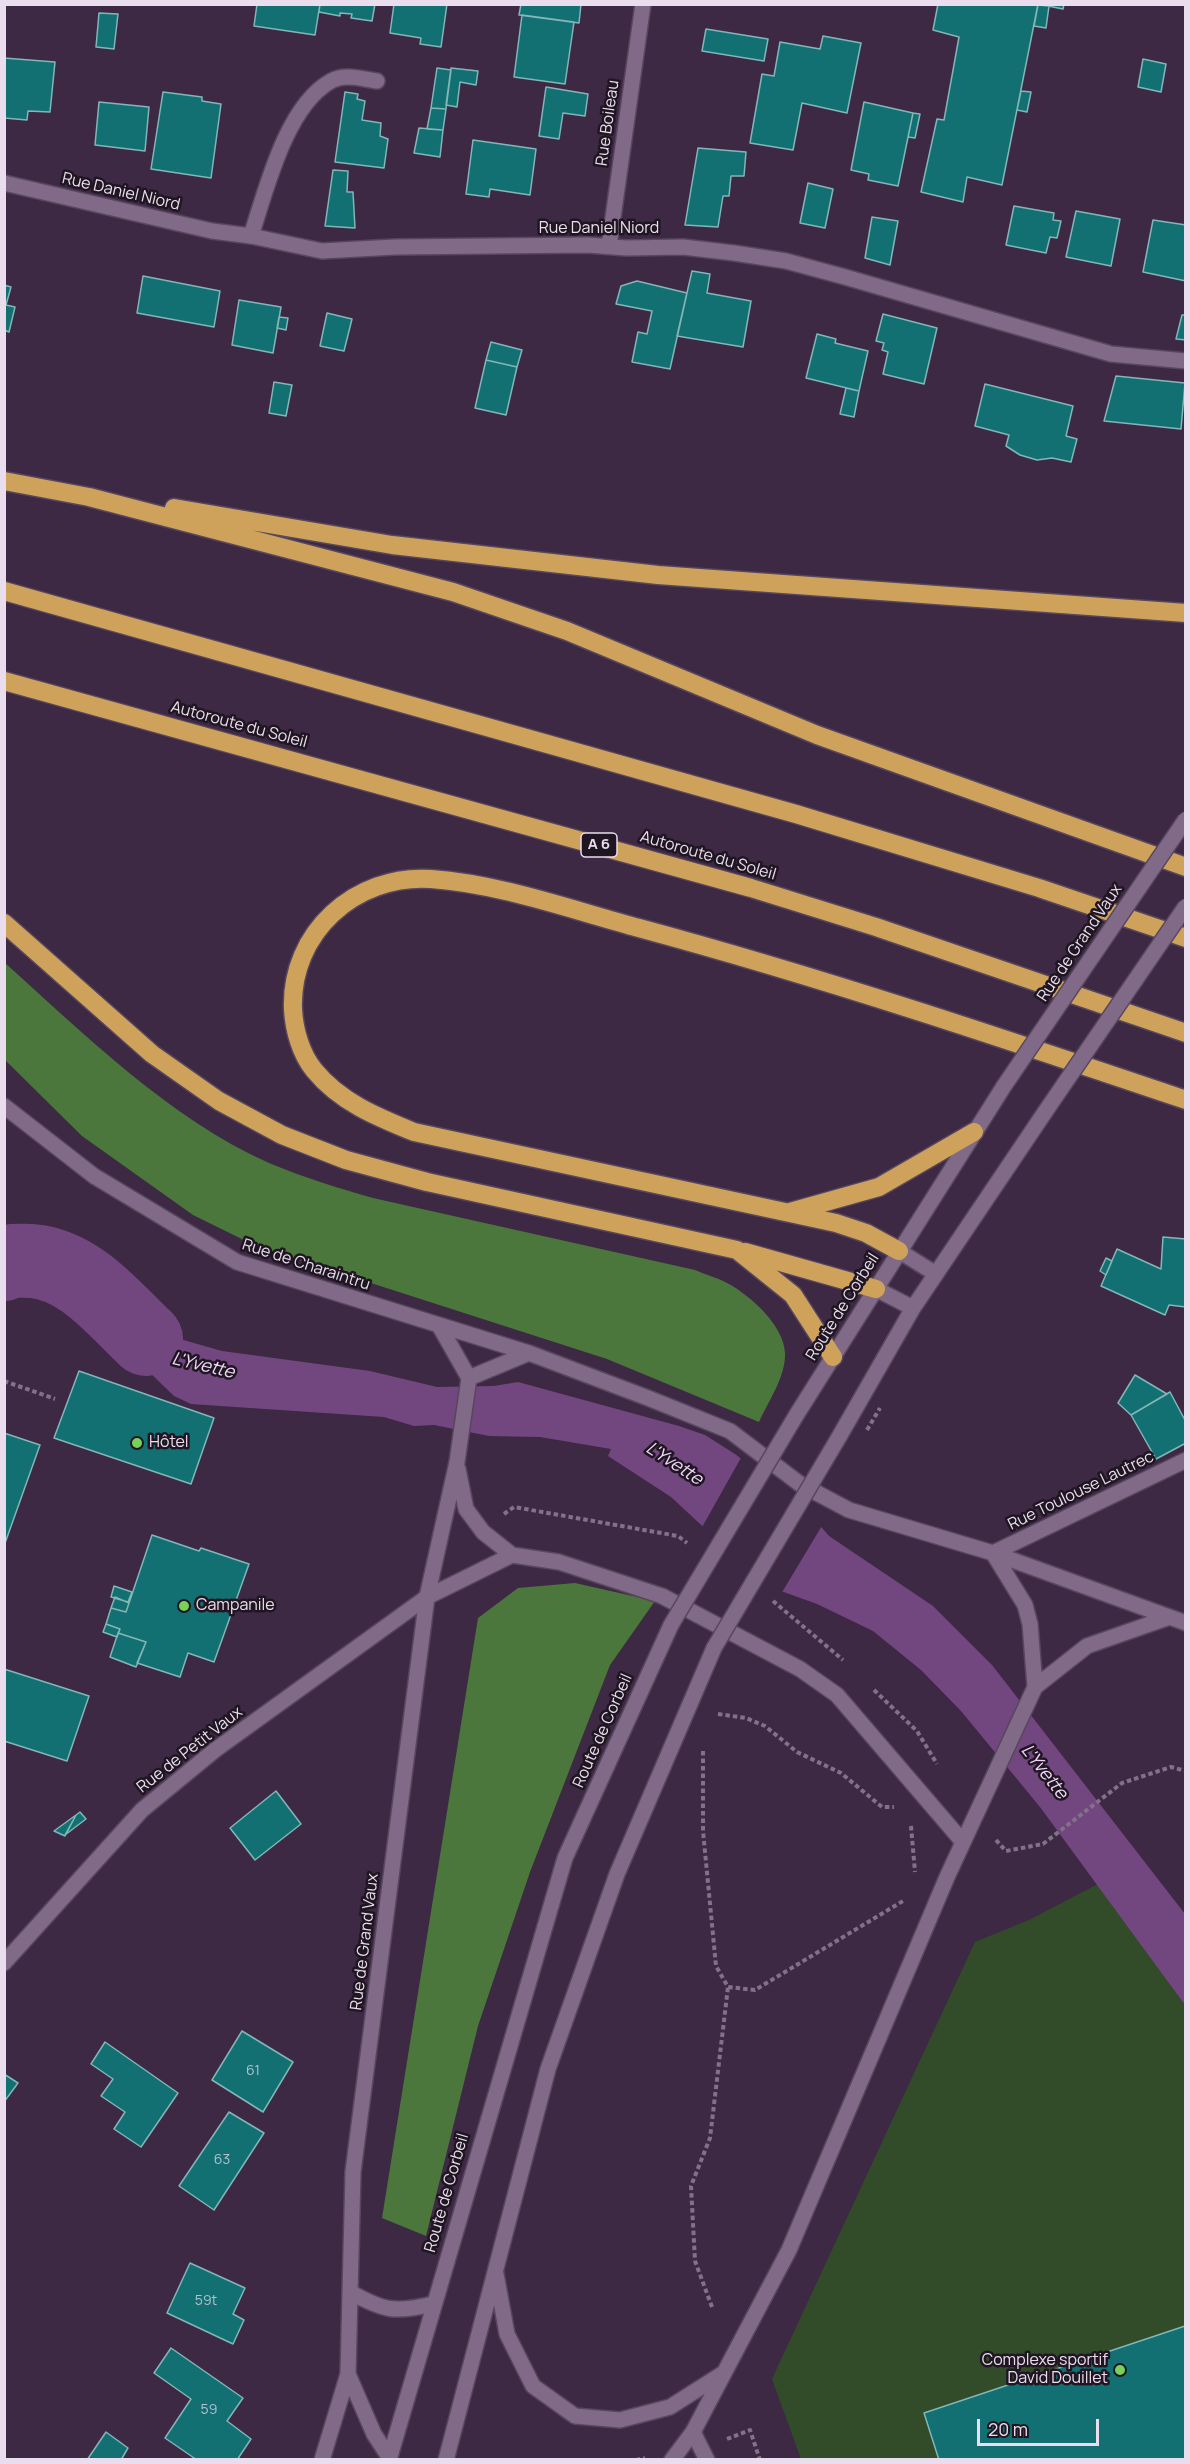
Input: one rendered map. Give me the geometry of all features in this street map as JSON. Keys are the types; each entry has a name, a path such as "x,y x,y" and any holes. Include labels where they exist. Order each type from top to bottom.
{"highway":[{"path":"4,481 89,497 168,507 392,545 534,562 658,575 1185,613"},
{"path":"89,497 453,592 567,631 818,735 1185,867"},
{"path":"4,591 796,814 1039,888 1185,938"},
{"name":"Autoroute du Soleil","path":"4,681 751,888 876,927 1185,1033"},
{"path":"900,1251 866,1233 788,1213 414,1132 351,1104 313,1070 298,1040 294,1020 294,987 304,949 330,916 364,892 406,879 428,879 482,886 695,943 858,992 1185,1100"},
{"path":"4,923 152,1054 219,1101 282,1136 346,1160 427,1182 737,1250 876,1289"},
{"path":"788,1213 879,1187 974,1132"},
{"path":"737,1250 793,1295 833,1357"}],"street":[{"name":"Rue Boileau","path":"609,246 643,4"},
{"path":"250,236 280,146 303,107 331,81 347,76 377,81"},
{"name":"Rue Daniel Niord","path":"4,183 212,231 250,236 321,251 609,246 682,248 786,261 1111,354 1185,361"},
{"name":"Rue de Grand Vaux","path":"1004,1086 1185,819"},
{"path":"446,2460 552,2058 616,1874 714,1648 913,1308 1185,906"},
{"name":"Route de Corbeil","path":"389,2458 565,1858 671,1625 797,1414 1004,1086"},
{"name":"Rue de Charaintru","path":"4,1106 94,1176 237,1262 529,1353 730,1431 800,1484 849,1510 993,1553 1185,1623"},
{"path":"900,1251 936,1274"},
{"path":"876,1289 913,1308"},
{"path":"440,1327 469,1378 457,1462 466,1509 483,1532 512,1555 559,1562 662,1596 800,1669 837,1695 963,1842"},
{"path":"469,1378 529,1353"},
{"name":"Rue Toulouse Lautrec","path":"993,1553 1185,1460"},
{"name":"Rue de Grand Vaux","path":"322,2460 348,2374 353,2172 427,1597 457,1462"},
{"path":"993,1553 1025,1605 1030,1624 1035,1687"},
{"name":"Rue de Petit Vaux","path":"4,1963 142,1810 215,1750 427,1597 512,1555"},
{"path":"672,2460 693,2432 789,2250 963,1842 1035,1687 1087,1646 1167,1618"},
{"path":"496,2274 507,2334 533,2386 575,2416 620,2420 670,2407 725,2373"},
{"path":"350,2292 376,2306 405,2311 433,2304"},
{"name":"Rue de Grand Vaux","path":"348,2374 374,2434 389,2458"},
{"path":"693,2432 707,2460"}],"path":[{"path":"4,1381 55,1399"},
{"path":"714,1713 746,1718 765,1726 797,1752 841,1773 882,1807 904,1806"},
{"path":"703,1742 703,1831 716,1966 728,1987 710,2138 691,2186 695,2260 712,2307"},
{"path":"975,1818 1006,1851 1043,1844 1122,1783 1171,1767 1185,1771"},
{"path":"911,1822 916,1869 913,1877"},
{"path":"728,1987 755,1990 903,1903 906,1894"}],"green space":[{"path":"4,962 96,1045 162,1099 232,1145 269,1163 373,1198 695,1270 729,1284 757,1304 773,1323 783,1343 785,1362 783,1371 759,1422 607,1359 256,1246 193,1215 82,1136 5,1060"},
{"path":"575,1583 655,1601 610,1665 530,1872 478,2026 426,2236 382,2218 478,1618 518,1588"},
{"path":"1098,1884 1185,2005 1185,2459 801,2459 772,2379 975,1942 1029,1920"}],"water":[{"path":"82,1247 180,1339 222,1351 370,1371 437,1387 494,1386 518,1382 679,1426 705,1435 735,1454 789,1495 829,1536 933,1606 992,1665 1185,1914 1185,2005 1040,1807 961,1711 921,1670 873,1631 817,1604 767,1586 671,1497 608,1456 611,1449 540,1437 489,1436 434,1425 414,1426 384,1417 191,1404 174,1396 84,1309 69,1273"}],"pier":[{"path":"742,1456 791,1492 823,1524 781,1594 766,1589 701,1529"}],"building":[{"path":"257,4 320,4 315,35 254,26"},
{"path":"320,4 375,4 372,21 351,18 352,14 340,13 340,16 319,12"},
{"path":"394,4 447,4 441,47 420,44 421,38 390,33"},
{"path":"521,4 581,4 579,23 519,15"},
{"path":"938,4 1038,4 1002,185 967,177 963,202 921,192 937,119 944,120 959,37 933,30"},
{"path":"1038,4 1064,4 1063,9"},
{"path":"1038,5 1049,6 1046,28 1034,26"},
{"path":"99,13 118,14 114,49 96,47"},
{"path":"522,15 574,22 565,84 514,77"},
{"path":"706,29 768,39 764,61 702,51"},
{"path":"823,36 861,43 847,113 802,103 793,150 750,143 762,74 774,76 780,42 820,49"},
{"path":"4,58 55,62 50,112 28,111 27,120 4,118"},
{"path":"1143,59 1166,64 1161,92 1138,87"},
{"path":"437,68 451,70 446,109 431,108"},
{"path":"451,68 478,71 476,85 460,82 457,107 446,105"},
{"path":"546,87 588,94 585,116 563,113 559,139 539,136"},
{"path":"1021,91 1031,92 1027,112 1017,110"},
{"path":"163,92 202,97 202,101 221,104 211,178 151,169"},
{"path":"345,92 358,94 357,99 365,101 362,120 381,123 380,136 388,139 384,168 335,162"},
{"path":"99,102 149,107 145,151 95,145"},
{"path":"864,102 913,113 898,186 868,180 869,174 851,170"},
{"path":"431,108 446,109 443,130 427,129"},
{"path":"913,113 920,114 915,138 908,137"},
{"path":"419,128 443,130 440,157 414,153"},
{"path":"473,140 536,149 530,195 490,189 489,197 466,194"},
{"path":"698,148 746,152 744,176 731,176 729,196 723,196 718,227 685,225"},
{"path":"333,170 348,171 347,192 353,192 355,228 325,226"},
{"path":"808,183 833,189 825,228 800,223"},
{"path":"1014,206 1054,213 1053,220 1061,221 1057,238 1050,237 1046,253 1006,245"},
{"path":"1076,211 1120,219 1111,266 1066,257"},
{"path":"872,217 898,221 890,265 865,258"},
{"path":"1153,220 1186,225 1186,281 1143,272"},
{"path":"692,271 710,274 707,293 751,301 743,347 677,336"},
{"path":"143,276 220,291 214,327 137,313"},
{"path":"637,281 687,293 670,369 632,362 638,332 647,334 652,311 616,304 621,286"},
{"path":"4,285 11,287 6,305 15,307 9,332 4,330"},
{"path":"239,300 281,307 273,353 232,345"},
{"path":"327,313 352,319 344,351 320,346"},
{"path":"883,314 937,328 924,384 883,374 888,352 882,350 884,343 876,341"},
{"path":"1182,315 1186,315 1186,340 1176,339"},
{"path":"279,317 288,318 286,330 277,328"},
{"path":"817,334 836,339 835,343 868,351 859,391 806,378"},
{"path":"491,342 522,350 517,367 486,360"},
{"path":"486,360 517,367 506,415 475,408"},
{"path":"1116,376 1185,383 1181,429 1104,421"},
{"path":"274,382 292,385 286,416 269,413"},
{"path":"985,384 1073,406 1066,436 1077,439 1071,462 1052,458 1037,460 1020,455 1006,446 1009,435 975,426"},
{"path":"846,388 859,391 854,417 840,414"},
{"path":"1163,1237 1186,1239 1186,1307 1169,1305 1165,1315 1101,1286 1117,1249 1161,1269"},
{"path":"1106,1258 1112,1261 1106,1275 1100,1271"},
{"path":"79,1371 214,1418 191,1484 54,1438"},
{"path":"1135,1375 1167,1394 1131,1415 1118,1403"},
{"path":"1170,1392 1186,1422 1186,1443 1156,1459 1131,1415"},
{"path":"4,1433 40,1445 4,1546"},
{"path":"152,1535 199,1551 201,1548 249,1564 214,1662 188,1653 180,1677 137,1663 146,1642 118,1633 120,1629 106,1624 111,1608 126,1612"},
{"path":"114,1586 132,1592 128,1602 111,1597"},
{"path":"115,1597 129,1603 126,1612 111,1608"},
{"path":"106,1624 120,1629 117,1637 103,1632"},
{"path":"118,1633 146,1642 136,1667 110,1657"},
{"path":"4,1669 89,1696 67,1761 4,1741"},
{"path":"276,1791 301,1824 255,1860 230,1828"},
{"path":"80,1812 86,1819 65,1835 76,1815"},
{"path":"76,1815 65,1836 54,1831"},
{"path":"242,2031 293,2062 263,2112 212,2080"},
{"path":"105,2042 178,2093 141,2147 114,2129 125,2112 101,2096 113,2079 91,2064"},
{"path":"4,2074 18,2083 4,2102"},
{"path":"229,2112 264,2133 214,2210 179,2186"},
{"path":"190,2263 245,2288 233,2314 244,2320 233,2344 167,2313"},
{"name":"Complexe sportif David Douillet","path":"1185,2326 1186,2460 939,2460 924,2413"},
{"path":"171,2348 243,2398 227,2421 251,2439 237,2460 197,2460 165,2438 191,2399 154,2373"},
{"path":"106,2432 128,2448 121,2460 87,2460"}],"waterway":[{"name":"L'Yvette","path":"4,1264 14,1261 32,1261 49,1264 65,1271 95,1290 146,1339"}],"place":[{"name":"Hôtel","path":"137,1443"},
{"name":"Campanile","path":"184,1606"},
{"name":"Complexe sportif David Douillet","path":"1120,2370"}]}
